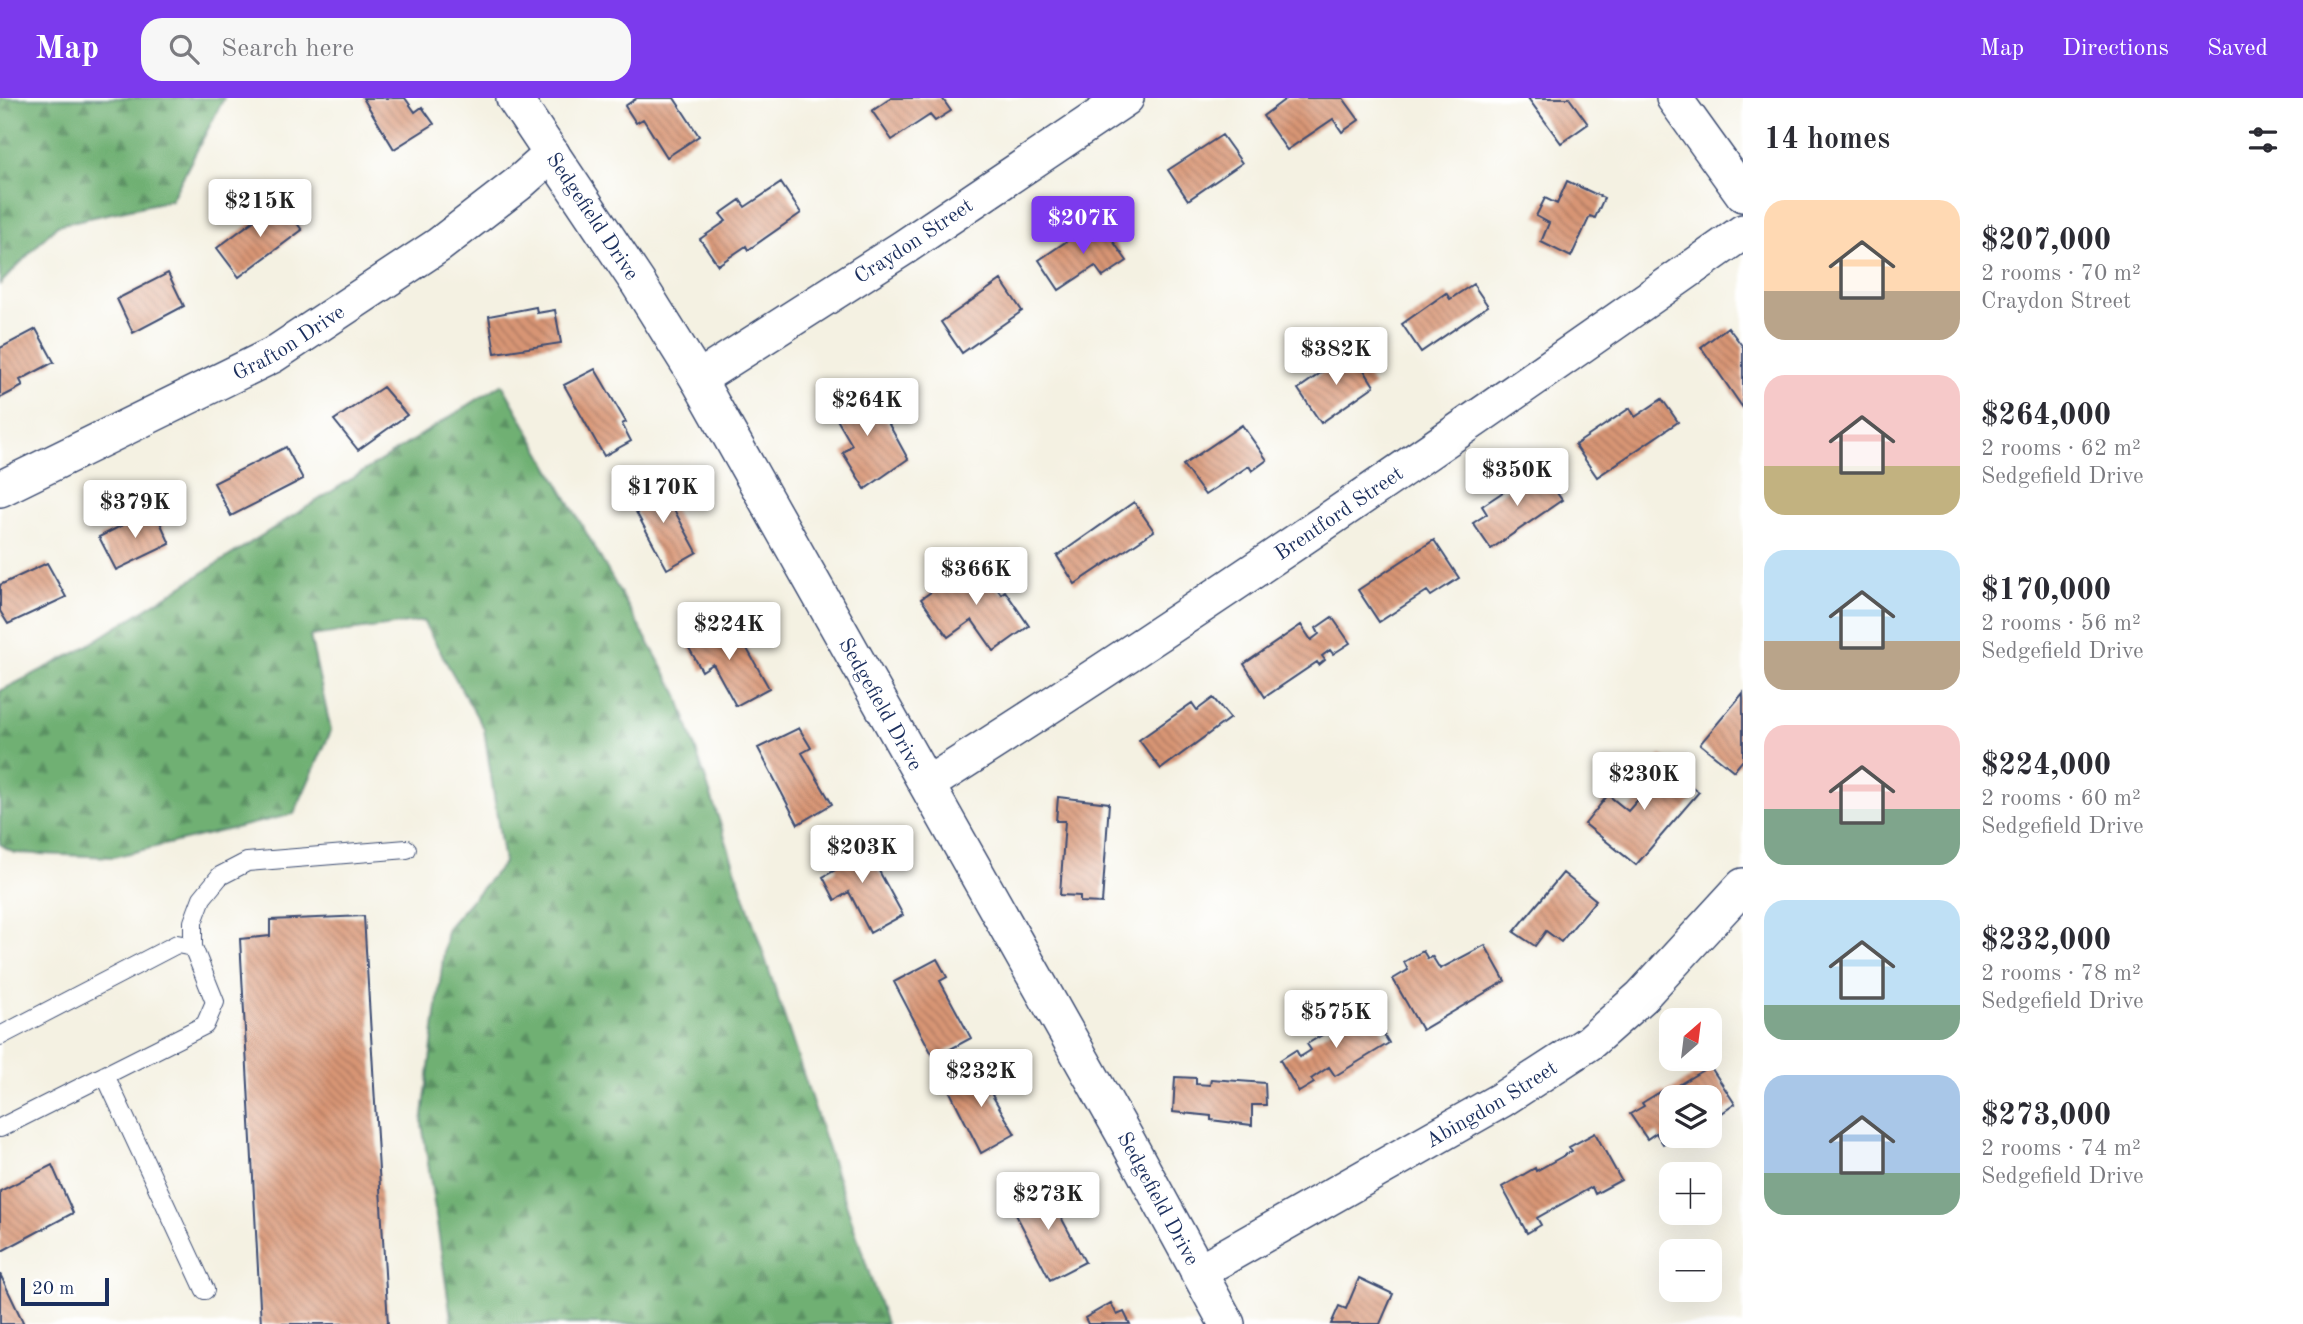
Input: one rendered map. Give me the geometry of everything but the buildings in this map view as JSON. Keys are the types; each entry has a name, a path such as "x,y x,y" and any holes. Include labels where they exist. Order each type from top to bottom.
{"street":[{"name":"Sedgefield Drive","path":"514,98 638,283 698,379 928,784 1227,1324"},
{"name":"Craydon Street","path":"698,379 903,248 1126,98"},
{"path":"1674,98 1743,194"},
{"name":"Grafton Drive","path":"0,489 273,355 439,245 552,155"},
{"name":"Brentford Street","path":"928,784 1235,583 1511,395 1743,232"},
{"name":"Abingdon Street","path":"1198,1272 1502,1100 1589,1043 1641,997 1743,886"}],"lane":[{"path":"0,1128 205,1025 215,1002 193,947 193,922 202,898 220,876 247,862 407,849"},
{"path":"0,1036 177,944 193,947"},
{"path":"105,1075 205,1290"}],"green space":[{"path":"0,98 224,98 171,200 57,225 0,284"},
{"path":"502,384 677,693 886,1324 452,1324 422,1123 447,928 504,863 484,729 423,621 310,636 331,731 294,814 113,857 14,853 0,844 0,691 79,651"}]}
